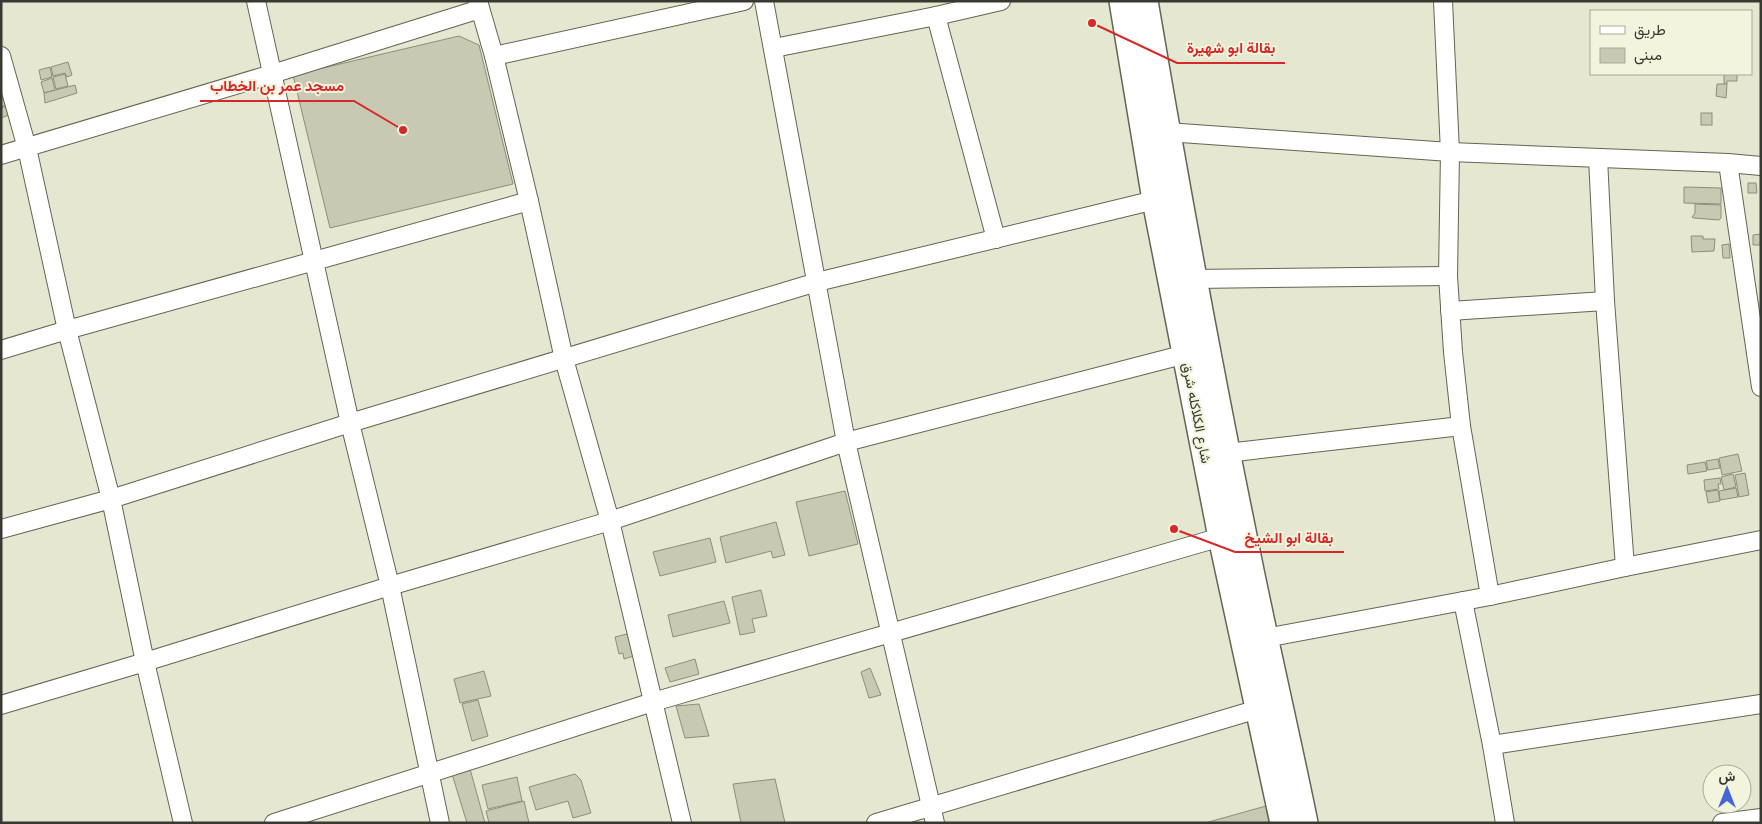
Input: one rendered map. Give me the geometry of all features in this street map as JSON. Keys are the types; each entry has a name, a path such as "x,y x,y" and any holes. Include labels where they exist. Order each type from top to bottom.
{"street":[{"path":"256,1 350,423 390,586 440,823"},
{"path":"494,56 744,1"},
{"path":"764,1 846,442 933,814"},
{"path":"774,48 936,16 1001,1"},
{"name":"شارع الكلاكله شرق","path":"1122,1 1155,200 1220,537 1282,823"},
{"name":"شارع الكلاكله شرق","path":"1145,1 1193,280 1265,638 1305,823"},
{"path":"1443,1 1450,152 1448,276 1450,312 1461,426 1490,596"},
{"path":"1,155 272,74 479,5 494,56 529,201 564,359 610,521 682,823"},
{"path":"936,16 996,239"},
{"path":"1,56 27,148 67,330 111,499 145,662 183,823"},
{"path":"1167,132 1450,152 1761,166"},
{"path":"1598,158 1605,301 1625,567"},
{"path":"1728,164 1761,387"},
{"path":"1,528 111,499 350,423 817,282 1155,200"},
{"path":"1,350 529,201"},
{"path":"1193,280 1448,276"},
{"path":"1450,312 1605,301"},
{"path":"1,704 610,521 846,442 1186,354"},
{"path":"1227,453 1461,426"},
{"path":"274,823 654,702 1220,537"},
{"path":"1265,638 1490,596 1761,540"},
{"path":"1464,601 1505,823"},
{"path":"1492,745 1761,704"},
{"path":"876,823 933,814 1258,709"},
{"path":"1722,823 1761,818"}],"building":[{"path":"459,36 479,45 513,184 330,228 293,75"},
{"path":"68,62 72,75 67,77 65,73 53,76 51,67"},
{"path":"50,67 52,77 41,80 39,70"},
{"path":"65,74 68,86 56,89 53,77"},
{"path":"1724,75 1737,75 1737,81 1727,81 1727,84 1724,84"},
{"path":"52,78 55,90 44,93 41,82"},
{"path":"1717,84 1727,84 1726,98 1716,96"},
{"path":"75,85 77,93 45,103 44,93"},
{"path":"8,92 12,103 1,107 1,94"},
{"path":"12,104 14,113 1,118 1,108"},
{"path":"1701,113 1712,113 1712,125 1701,125"},
{"path":"1748,183 1756,183 1757,193 1748,193"},
{"path":"1684,187 1721,188 1721,204 1684,203"},
{"path":"1695,204 1721,205 1721,218 1719,220 1692,217 1695,213"},
{"path":"1761,234 1761,245 1753,245 1753,235"},
{"path":"1691,236 1715,239 1714,251 1692,252"},
{"path":"1729,244 1730,258 1723,258 1722,245"},
{"path":"1738,454 1742,471 1722,475 1719,458"},
{"path":"1718,459 1720,468 1708,470 1706,461"},
{"path":"1705,462 1707,471 1688,474 1687,465"},
{"path":"1745,473 1749,495 1739,497 1735,475"},
{"path":"1733,474 1736,487 1724,490 1721,477"},
{"path":"1720,478 1721,484 1718,484 1719,489 1705,491 1704,480"},
{"path":"1736,488 1738,497 1720,500 1719,491"},
{"path":"1718,490 1720,501 1708,503 1706,492"},
{"path":"845,491 858,544 809,556 796,502"},
{"path":"776,522 785,555 773,558 771,551 726,563 720,537"},
{"path":"710,538 716,562 660,576 653,552"},
{"path":"761,590 767,616 752,619 755,632 740,635 732,597"},
{"path":"724,601 730,623 673,637 668,615"},
{"path":"635,632 640,654 624,659 623,653 619,654 615,637"},
{"path":"695,659 699,674 670,682 665,668"},
{"path":"870,668 881,695 869,698 861,672"},
{"path":"484,671 491,696 460,703 454,679"},
{"path":"478,700 488,736 472,741 462,704"},
{"path":"699,704 709,736 685,738 676,706"},
{"path":"470,769 485,823 467,823 452,774"},
{"path":"575,774 581,780 591,813 573,818 568,801 536,810 529,787"},
{"path":"517,777 522,801 488,809 482,785"},
{"path":"775,779 785,823 741,823 733,784"},
{"path":"524,801 529,823 489,823 486,811"},
{"path":"1266,806 1269,823 1205,823"}],"place":[{"name":"بقالة ابو شهيرة","path":"1092,23"},
{"name":"مسجد عمر بن الخطاب","path":"403,130"},
{"name":"بقالة ابو الشيخ","path":"1174,529"}]}
